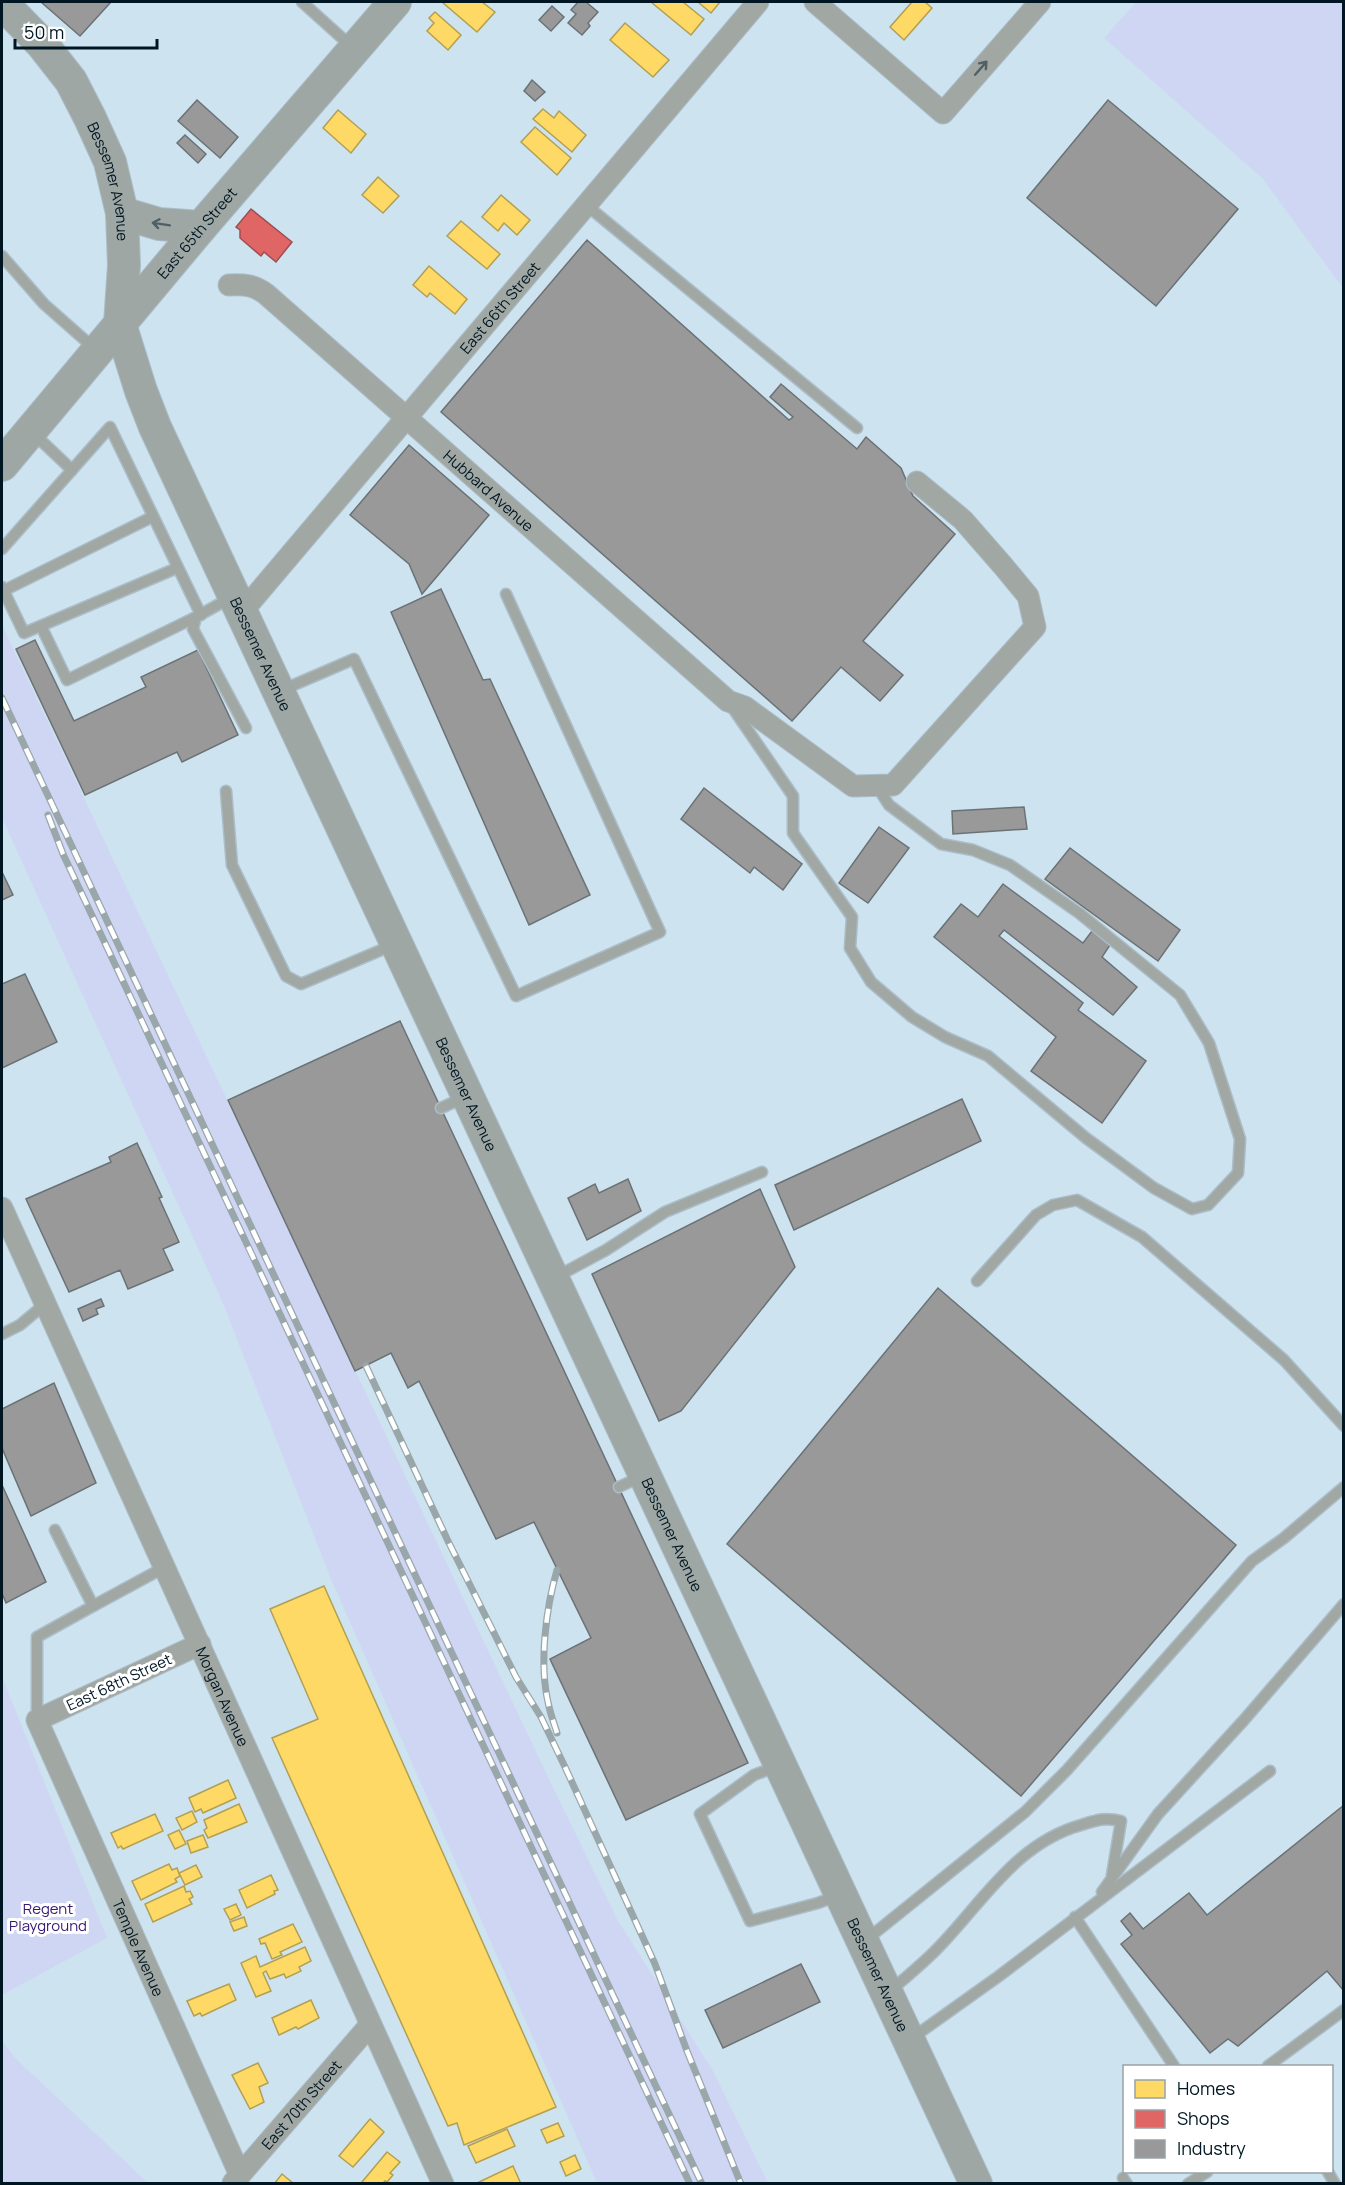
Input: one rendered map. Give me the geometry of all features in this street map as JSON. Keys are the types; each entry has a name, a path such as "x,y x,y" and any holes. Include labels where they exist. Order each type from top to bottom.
{"street":[{"name":"East 65th Street","path":"2,465 201,227 395,2"},
{"name":"East 66th Street","path":"238,604 405,416 758,2"},
{"path":"815,2 943,113 1040,2"},
{"name":"Bessemer Avenue","path":"2,3 42,44 71,81 110,162 122,213 124,265 120,324 141,391 155,427 397,943 454,1102 554,1278 632,1481 781,1765 976,2184"},
{"path":"122,213 159,224 201,227"},
{"name":"Hubbard Avenue","path":"229,285 244,284 257,288 737,704 853,786 876,785"},
{"path":"876,785 893,785 1035,627 1028,596 963,520 917,482"},
{"name":"Morgan Avenue","path":"2,1208 443,2184"},
{"name":"East 68th Street","path":"37,1720 200,1644"},
{"name":"Temple Avenue","path":"37,1720 236,2179"},
{"name":"East 70th Street","path":"236,2179 370,2025"}],"lane":[{"path":"302,2 354,49"},
{"path":"585,204 857,428"},
{"path":"2,256 45,304 97,351"},
{"path":"2,549 110,428 198,616 193,629 246,728"},
{"path":"31,430 72,470"},
{"path":"152,517 2,589 24,633 177,568"},
{"path":"279,691 354,658 516,996 660,932 506,594"},
{"path":"41,626 67,680 198,616 238,604"},
{"path":"737,704 793,796 793,833 852,917 850,948 871,982 912,1017 945,1037 988,1056 1086,1138 1154,1188 1192,1209 1208,1205 1238,1173 1240,1139 1209,1043 1180,995 1079,913 1010,865 973,850 941,844 889,805 876,785"},
{"path":"226,791 232,866 286,976 301,984 397,943"},
{"path":"554,1278 606,1250 665,1212 762,1173"},
{"path":"977,1281 1036,1215 1053,1205 1077,1200 1142,1237 1284,1360 1344,1426"},
{"path":"2,1334 20,1324 45,1304"},
{"path":"864,1942 1024,1812 1067,1770 1252,1561 1284,1538 1344,1487"},
{"path":"55,1530 93,1606"},
{"path":"37,1720 37,1637 165,1567"},
{"path":"1095,1902 1158,1814 1244,1720 1344,1604"},
{"path":"781,1765 754,1775 700,1814 750,1921 818,1904 841,1894"},
{"path":"909,2040 999,1976 1270,1771"},
{"path":"887,1993 935,1951 984,1894 1034,1846 1062,1830 1107,1818 1121,1821 1111,1880"},
{"path":"1075,1917 1173,2065"},
{"path":"1271,2065 1344,2010"},
{"path":"1188,2184 1205,2173"}],"green space":[{"path":"1136,2 1343,2 1343,288 1262,178 1104,38"},
{"path":"2,625 617,1919 713,2071 768,2183 597,2183 331,1579 222,1301 2,818"},
{"name":"Regent Playground","path":"2,1677 107,1938 2,1995"},
{"path":"2,2041 15,2058 148,2183 2,2183"}],"building: Homes":[{"path":"442,2 482,2 495,12 477,32"},
{"path":"651,2 683,2 704,19 691,35"},
{"path":"698,2 720,2 711,13"},
{"path":"912,2 925,2 932,8 904,40 890,27"},
{"path":"435,12 461,35 448,50 427,31 434,23 429,18"},
{"path":"625,23 669,60 653,77 610,40"},
{"path":"543,109 554,118 559,111 586,135 572,152 533,119"},
{"path":"338,110 366,134 351,153 323,128"},
{"path":"535,127 571,158 557,175 521,142"},
{"path":"378,177 399,196 383,213 362,195"},
{"path":"501,195 530,220 517,235 504,223 498,231 482,217"},
{"path":"461,221 500,254 487,269 447,236"},
{"path":"429,266 467,299 455,314 430,293 427,297 413,285"},
{"path":"324,1586 556,2107 464,2145 457,2123 448,2126 272,1738 318,1719 270,1609"},
{"path":"228,1780 236,1798 203,1813 201,1809 195,1812 189,1798"},
{"path":"239,1804 247,1822 208,1838 204,1830 207,1828 204,1820"},
{"path":"192,1811 197,1822 182,1830 176,1818"},
{"path":"155,1814 163,1831 123,1849 121,1846 118,1848 111,1833"},
{"path":"179,1830 186,1844 175,1849 168,1835"},
{"path":"203,1835 208,1847 191,1853 187,1841"},
{"path":"169,1864 172,1870 177,1868 180,1876 175,1879 177,1882 141,1900 132,1881"},
{"path":"196,1865 202,1877 185,1885 179,1873"},
{"path":"271,1875 278,1890 274,1891 275,1894 247,1908 239,1890"},
{"path":"184,1886 186,1892 190,1891 193,1897 189,1899 192,1904 153,1922 145,1904"},
{"path":"236,1904 241,1915 230,1920 224,1909"},
{"path":"244,1917 247,1926 234,1931 230,1922"},
{"path":"293,1924 302,1942 280,1952 282,1955 272,1959 265,1943 261,1944 259,1939"},
{"path":"305,1947 311,1961 299,1967 301,1971 286,1978 284,1974 270,1979 266,1971 263,1973 271,1991 256,1997 241,1963 256,1956 260,1967"},
{"path":"229,1984 236,2000 202,2016 200,2013 194,2016 187,2001"},
{"path":"311,2000 319,2018 298,2029 296,2027 279,2035 272,2018"},
{"path":"258,2063 268,2083 259,2087 264,2102 250,2109 232,2075"},
{"path":"370,2119 384,2132 353,2167 339,2156"},
{"path":"558,2123 564,2136 547,2143 541,2130"},
{"path":"507,2129 515,2146 476,2163 468,2146"},
{"path":"387,2152 400,2162 390,2173 393,2175 382,2184 364,2184 362,2182"},
{"path":"575,2155 581,2169 566,2176 560,2162"},
{"path":"513,2166 521,2184 477,2184 477,2183"},
{"path":"282,2174 294,2184 274,2184"}],"building: Shops":[{"path":"251,209 292,242 276,262 264,252 261,256 240,238 240,230 236,227"}],"building: Industry":[{"path":"41,2 111,2 80,36"},
{"path":"578,2 586,2 598,12 588,23 590,26 582,35 568,23 576,14 571,10"},
{"path":"552,6 564,17 551,31 539,20"},
{"path":"532,80 545,92 535,101 524,91"},
{"path":"197,100 238,137 220,158 178,121"},
{"path":"1108,100 1238,209 1156,306 1027,198"},
{"path":"185,135 206,154 198,163 177,143"},
{"path":"587,240 789,420 793,417 770,397 781,384 857,449 866,437 901,468 913,496 955,534 863,641 903,675 880,701 841,667 792,721 441,412"},
{"path":"409,445 489,515 422,594 409,564 350,515"},
{"path":"441,589 483,680 490,679 590,895 529,925 391,612"},
{"path":"35,640 74,721 146,687 141,677 198,650 238,735 182,762 177,752 85,795 16,649"},
{"path":"704,788 802,864 783,890 754,867 750,873 681,819"},
{"path":"1024,807 1027,829 953,834 952,811"},
{"path":"879,827 909,848 868,903 839,883"},
{"path":"1070,848 1180,930 1158,961 1045,879"},
{"path":"2,872 13,895 2,900"},
{"path":"1003,884 1083,943 1092,931 1110,945 1102,957 1137,987 1113,1015 1004,930 999,936 1083,1003 1078,1010 1146,1061 1102,1123 1031,1071 1056,1037 934,937 961,904 978,917"},
{"path":"25,974 57,1042 2,1068 2,984"},
{"path":"400,1021 748,1763 626,1820 550,1659 591,1638 534,1522 496,1539 419,1381 408,1388 391,1353 355,1371 228,1100"},
{"path":"962,1099 981,1141 794,1230 775,1185"},
{"path":"137,1143 162,1197 159,1198 179,1242 163,1249 173,1270 128,1289 120,1270 69,1292 26,1199 111,1162 109,1157"},
{"path":"628,1179 641,1211 587,1240 568,1198 595,1184 599,1193"},
{"path":"760,1189 795,1267 681,1411 659,1421 592,1274"},
{"path":"938,1288 1236,1545 1021,1796 727,1544"},
{"path":"101,1299 104,1306 96,1309 98,1314 83,1321 78,1309"},
{"path":"54,1383 96,1483 31,1516 2,1448 2,1409"},
{"path":"2,1485 46,1582 6,1603 2,1593"},
{"path":"1344,1805 1344,1991 1327,1971 1238,2046 1228,2039 1210,2053 1121,1944 1132,1935 1121,1921 1130,1913 1143,1929 1189,1893 1207,1915"},
{"path":"801,1964 820,2002 723,2048 705,2010"}],"railway":[{"path":"2,698 702,2184"},
{"path":"48,815 63,854 690,2184"},
{"path":"366,1366 448,1541 516,1677 541,1717 565,1767 655,1964 687,2051 741,2184"},
{"path":"557,1570 547,1618 544,1670 545,1687 557,1733"}]}
